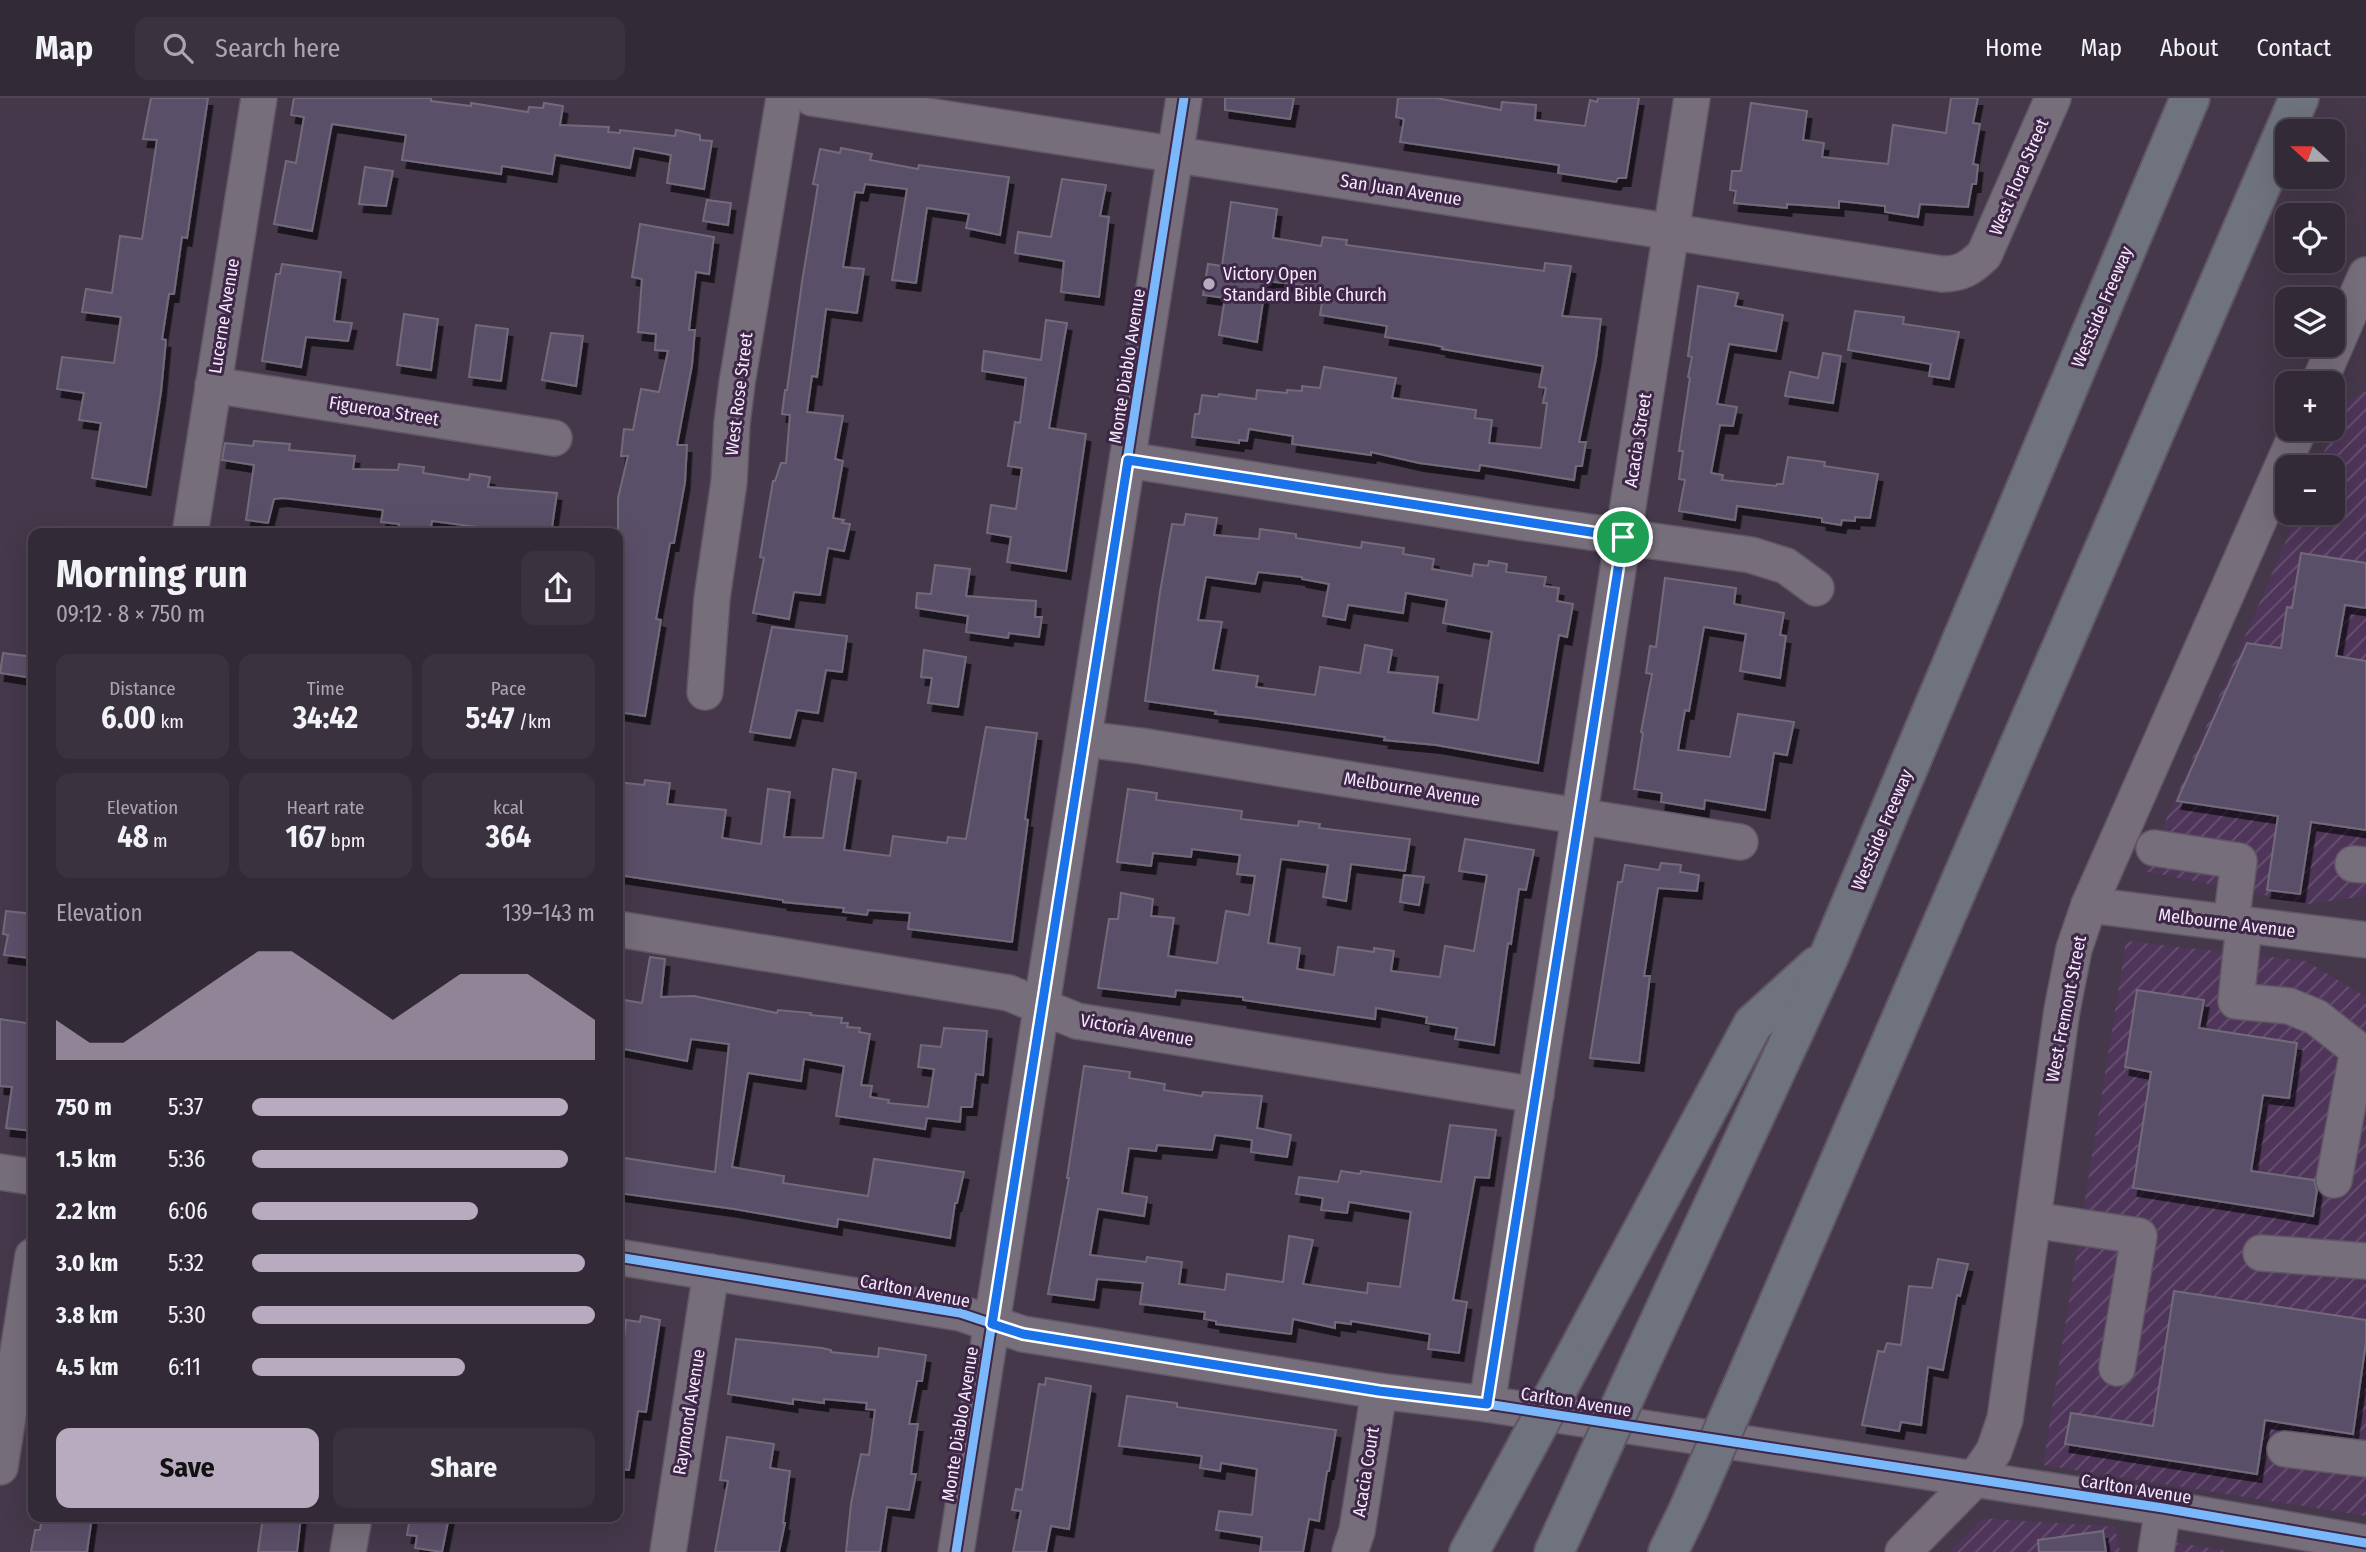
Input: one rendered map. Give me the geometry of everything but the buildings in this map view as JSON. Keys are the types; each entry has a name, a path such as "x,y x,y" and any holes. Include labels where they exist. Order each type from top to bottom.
{"highway":[{"name":"Westside Freeway","path":"1554,1552 1829,956 2190,98"},
{"path":"1668,1552 1740,1392 2299,98"},
{"path":"1469,1552 1753,1024 1829,956"}],"street":[{"name":"Lucerne Avenue","path":"191,528 258,98"},
{"name":"West Rose Street","path":"705,692 712,598 729,482 737,383 784,98"},
{"name":"San Juan Avenue","path":"812,98 1942,274 1968,271 1984,255"},
{"name":"Monte Diablo Avenue","path":"956,1552 1184,98"},
{"name":"Acacia Street","path":"1487,1404 1692,98"},
{"name":"West Flora Street","path":"1984,255 2053,98"},
{"path":"2328,371 2353,337 2366,275"},
{"name":"Figueroa Street","path":"213,385 554,438"},
{"name":"West Fremont Street","path":"1903,1552 1974,1480 1994,1451 2005,1419 2062,1010 2074,949 2089,905 2293,441"},
{"path":"1128,460 1751,555 1786,566 1816,588"},
{"name":"Melbourne Avenue","path":"1084,739 1740,842"},
{"path":"2154,848 2239,861 2236,1001 2288,1006 2316,1017 2358,1050 2334,1181"},
{"name":"Melbourne Avenue","path":"2089,905 2366,940"},
{"name":"Victoria Avenue","path":"623,930 1009,992 1077,1021 1536,1095"},
{"path":"0,1172 28,1176"},
{"path":"2033,1220 2139,1236 2117,1368"},
{"path":"2261,1253 2366,1261"},
{"name":"Carlton Avenue","path":"623,1258 960,1313 1023,1334 1379,1391 1487,1404 2163,1508 2366,1543"},
{"name":"Raymond Avenue","path":"668,1552 711,1272"},
{"path":"0,1467 28,1288"},
{"name":"Acacia Court","path":"1350,1552 1357,1531 1379,1391"},
{"path":"2285,1449 2366,1459"},
{"path":"2156,1552 2163,1508"},
{"path":"348,1552 353,1522"}],"shaded area":[{"path":"2366,391 2366,896 2308,904 2144,871 2293,525 2345,525 2345,455 2323,455 2329,441 2345,441 2345,402"},
{"path":"2126,941 2306,961 2366,997 2366,1516 2043,1465"},
{"path":"1982,1518 2115,1527 2120,1552 1949,1552"},
{"path":"2173,1542 2234,1552 2172,1552"}],"cycle path":[{"path":"956,1552 1184,98"},
{"path":"623,1258 960,1313 1023,1334 1379,1391 1487,1404 2163,1508 2366,1543"}],"place":[{"name":"Victory Open Standard Bible Church","path":"1209,284"}],"route":[{"path":"1128,460 1623,537 1487,1404 1379,1391 1023,1334 992,1324 1128,460"}]}
